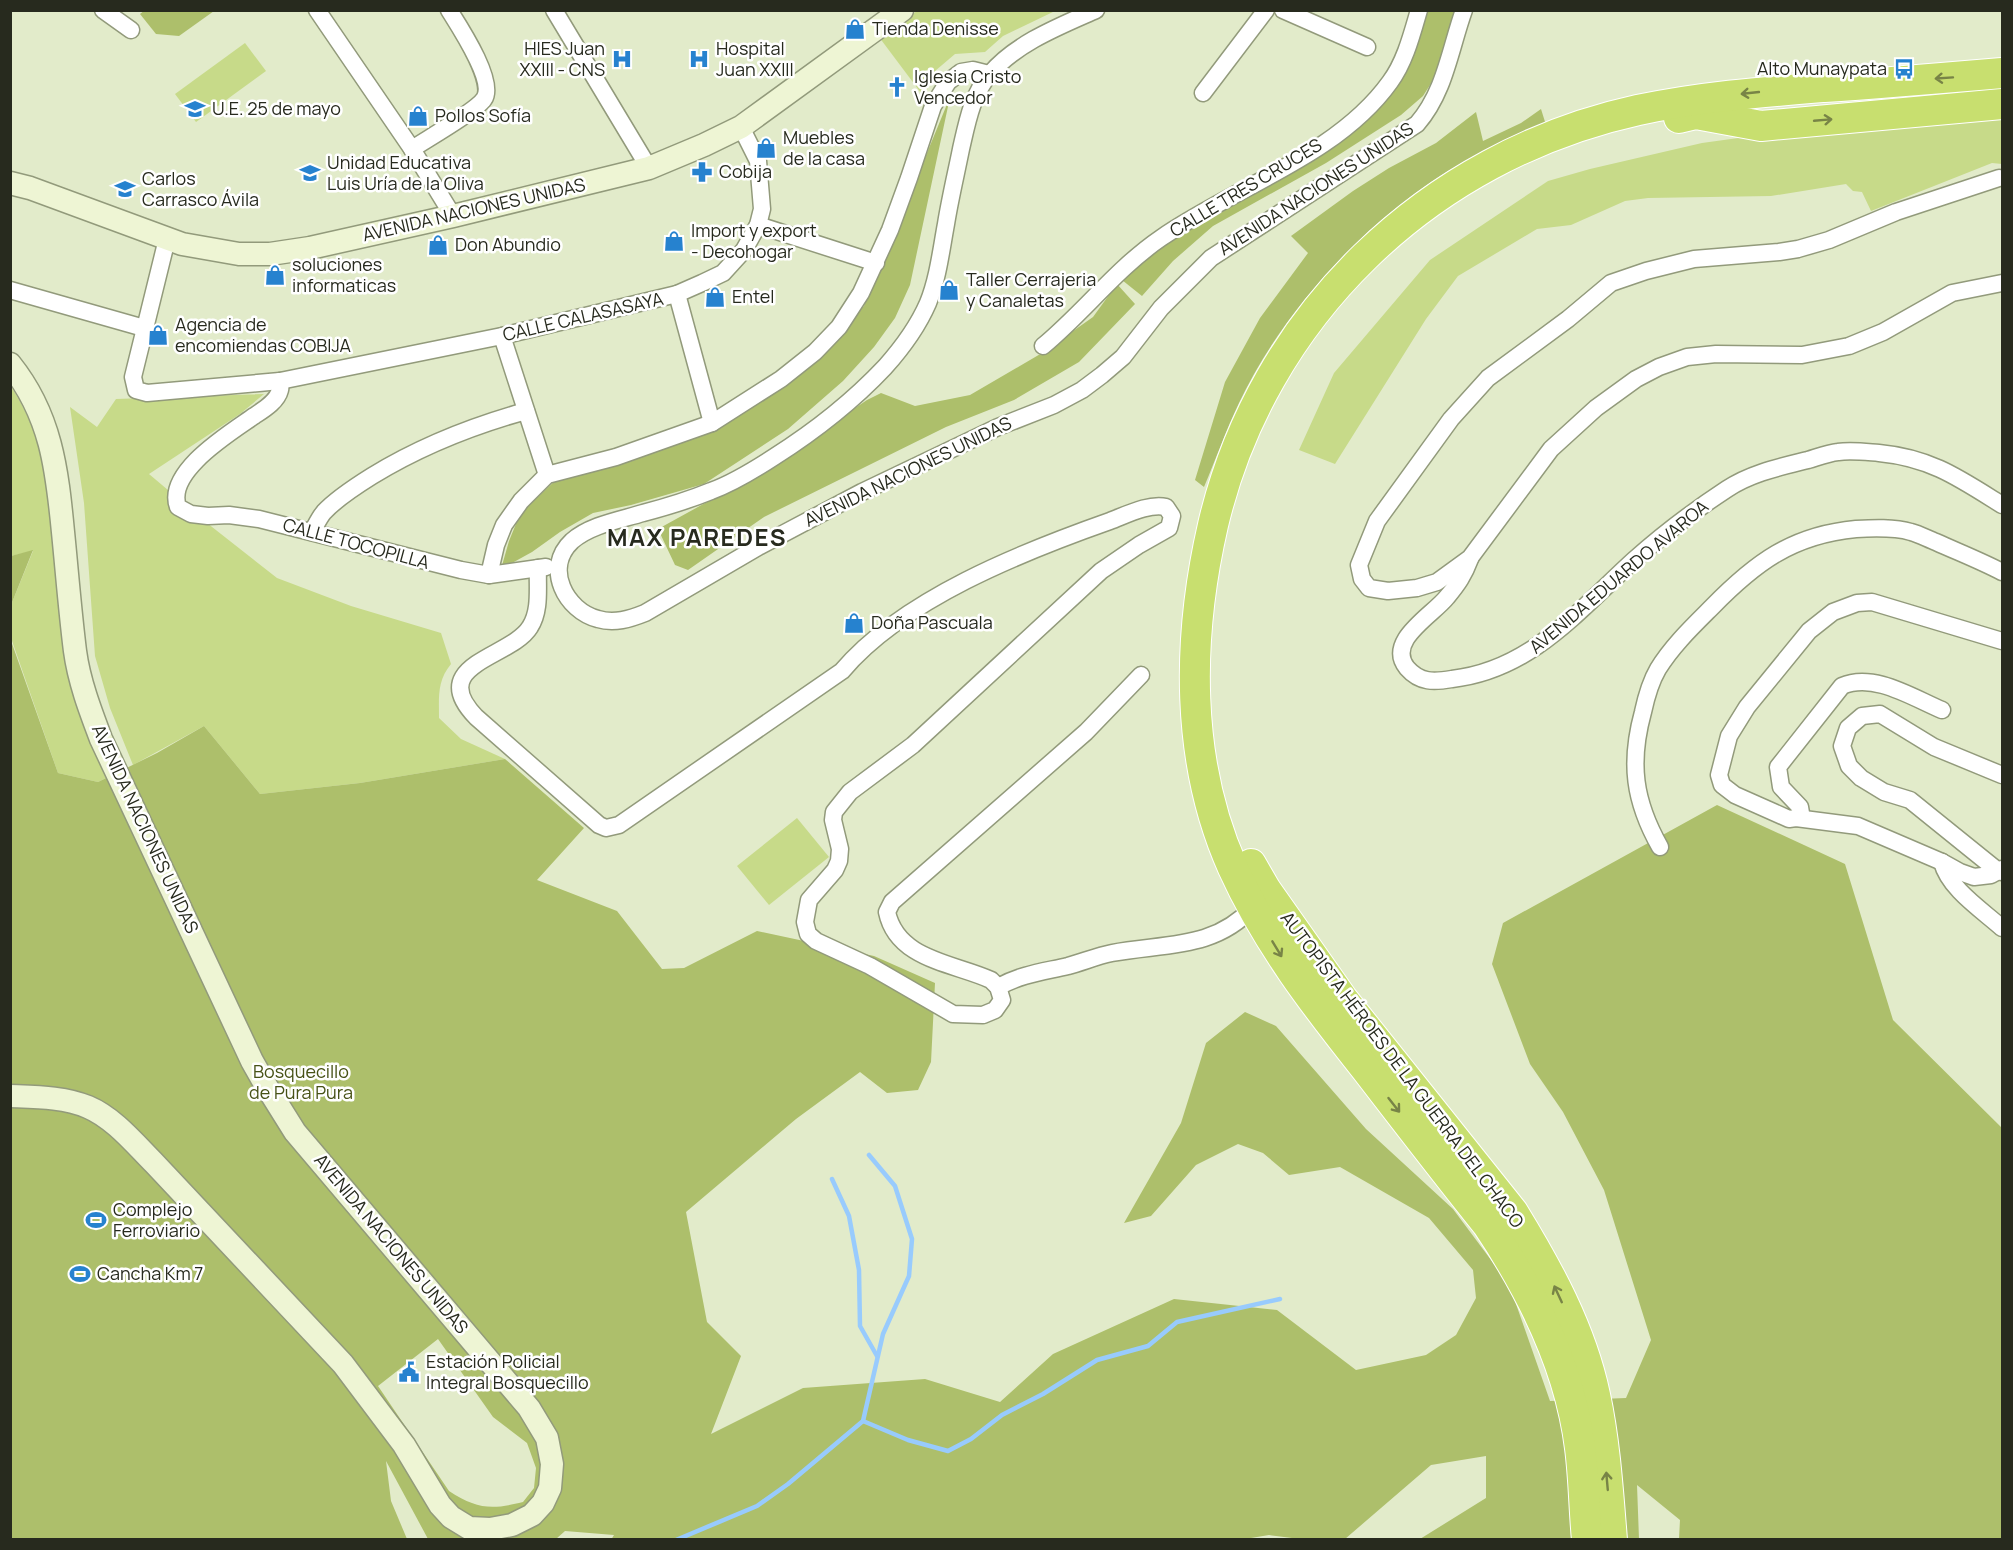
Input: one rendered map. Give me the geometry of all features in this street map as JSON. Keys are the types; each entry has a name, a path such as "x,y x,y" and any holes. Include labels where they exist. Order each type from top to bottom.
{"highway":[{"name":"AUTOPISTA HÉROES DE LA GUERRA DEL CHACO","path":"1587,1539 1580,1446 1567,1385 1552,1343 1526,1288 1487,1224 1288,968 1252,907 1217,827 1200,752 1195,660 1198,609 1218,505 1233,457 1255,406 1307,321 1341,280 1378,243 1421,208 1467,178 1518,151 1576,128 1634,111 1693,100 1753,93 2002,73"},
{"name":"AUTOPISTA HÉROES DE LA GUERRA DEL CHACO","path":"1612,1539 1604,1448 1595,1394 1582,1350 1558,1292 1537,1251 1513,1212 1342,998 1266,890 1248,857 1224,785 1211,709 1210,660 1214,610 1221,558 1234,502 1248,461 1286,383 1321,331 1353,291 1392,253 1431,220 1474,192 1522,166 1584,141 1639,125 1696,114 1761,126 2002,104"}],"street":[{"path":"103,10 132,30"},
{"path":"316,10 412,149 453,216"},
{"path":"412,149 472,109 484,99 487,92 483,72 449,10"},
{"path":"554,10 649,168"},
{"name":"AVENIDA NACIONES UNIDAS","path":"10,183 30,188 182,244 239,254 270,254 310,248 649,168 741,127 902,10"},
{"path":"559,565 572,542 588,531 714,490 750,472 802,439 852,401 887,365 908,339 937,279 946,220 968,119 978,92 989,75 1020,48 1096,10"},
{"path":"1203,93 1266,10"},
{"path":"1283,10 1298,19 1367,47"},
{"name":"CALLE TRES CRUCES","path":"1043,346 1160,238 1307,153 1366,112 1392,80 1410,42 1419,10"},
{"name":"AVENIDA NACIONES UNIDAS","path":"559,565 559,579 564,594 578,610 599,620 630,619 645,613 768,542 862,492 1082,390 1123,357 1161,308 1211,258 1417,124 1428,111 1443,81 1464,10"},
{"path":"489,575 496,544 504,525 521,501 547,475 616,457 712,423 781,379 815,352 839,327 861,293 876,262 909,178 933,106 948,82 961,72 973,70 989,75"},
{"name":"CALLE CALASASAYA","path":"144,328 133,377 136,390 147,393 280,381 502,336 677,294 723,273 744,250 758,225 762,209 758,161 741,127"},
{"path":"1999,178 1896,212 1829,240 1798,249 1694,259 1646,271 1611,284 1488,378 1451,419 1377,521 1359,565 1362,579 1369,588 1388,591 1417,588 1437,582 1470,558 1551,449 1596,408 1636,380 1687,357 1716,354 1802,355 1849,346 1882,332 1952,293 2002,283"},
{"path":"758,225 876,262"},
{"path":"10,290 144,328 167,239"},
{"path":"677,294 712,423"},
{"path":"502,336 547,475"},
{"name":"AVENIDA NACIONES UNIDAS","path":"10,364 21,377 38,406 53,453 59,488 76,653 101,739 252,1060 296,1132 530,1408 547,1438 552,1464 550,1488 543,1503 532,1515 512,1525 490,1529 469,1528 451,1517 440,1505 404,1445 344,1364 123,1132 88,1107 66,1101 10,1096"},
{"name":"CALLE TOCOPILLA","path":"280,381 280,390 269,405 211,447 189,469 179,484 176,501 178,507 191,514 260,519 418,561 489,575 559,565"},
{"path":"312,532 324,512 346,494 394,462 439,440 483,423 526,411"},
{"name":"AVENIDA EDUARDO AVAROA","path":"1470,558 1464,577 1454,586 1447,598 1412,629 1401,649 1405,665 1413,675 1424,681 1489,673 1511,662 1546,640 1600,594 1634,560 1690,515 1729,488 1763,471 1839,452 1893,454 1917,459 1950,472 2002,505"},
{"path":"538,568 537,609 530,628 521,637 472,668 463,676 460,688 468,709 485,725 599,825 611,828 620,825 842,671 857,653 902,618 968,580 1031,551 1138,511 1159,505 1166,507 1172,516 1169,528 1101,571 912,745 850,792 834,812 832,820 840,849 839,861 835,870 809,900 805,922 808,934 816,941 870,966 953,1014 983,1014 995,1010 1002,1000 998,987 992,980 927,958 898,937 889,924 887,912 892,902 1086,732 1141,675"},
{"path":"1660,847 1641,808 1635,775 1634,756 1637,734 1646,699 1658,670 1684,635 1740,578 1769,557 1801,541 1824,534 1882,528 1910,532 2002,572"},
{"path":"2002,641 1872,602 1845,607 1820,621 1792,650 1747,707 1729,736 1719,775 1722,785 1735,795 1789,819 1858,825 1974,877 1991,875 2001,870 1910,800 1884,792 1861,777 1849,766 1842,746 1848,728 1862,716 1880,714 1934,747 2002,775"},
{"path":"1796,818 1801,813 1800,807 1781,787 1778,767 1842,686 1852,681 1886,686 1942,710"},
{"path":"1942,861 1945,873 1964,894 2002,928"},
{"path":"998,987 1026,974 1069,966 1112,953 1200,940 1224,931 1240,921 1252,907"}],"green space":[{"path":"145,10 214,11 179,36 156,34 140,14"},
{"path":"917,11 1055,11 1003,36 985,52 955,54 935,71 924,97 879,37"},
{"path":"1423,11 1456,11 1437,74 1423,96 1401,115 1326,163 1213,226 1173,261 1142,296 1117,276 1366,109"},
{"path":"245,43 266,71 196,122 175,94"},
{"path":"950,97 910,285 895,318 874,347 843,381 788,429 704,484 631,505 593,513 501,569 520,514 559,477 675,445 721,427 831,343 864,306"},
{"path":"1541,109 1546,125 1476,155 1423,188 1391,212 1330,270 1303,301 1257,369 1234,413 1204,487 1195,480 1225,382 1260,318 1308,253 1291,236 1353,191 1389,168 1436,143 1476,112 1483,141 1521,123"},
{"path":"2002,117 2002,164 1992,163 1871,211 1862,192 1853,191 1846,184 1771,196 1648,198 1625,201 1571,225 1537,229 1458,276 1426,319 1335,464 1299,450 1334,373 1430,260 1548,181 1702,143 1804,129"},
{"path":"1117,284 1135,304 1079,362 1014,400 946,427 764,517 688,570 675,565 658,529 756,475 867,400 881,393 915,406 970,395 1042,353 1093,317"},
{"path":"10,385 28,417 40,450 48,485 54,521 62,631 67,666 78,709 106,778 98,782 58,773 11,638 11,605 33,551 11,556"},
{"path":"264,394 240,414 149,474 277,578 351,606 441,633 451,664 441,683 439,718 461,739 505,759 360,783 260,794 204,726 133,765 110,708 95,656 84,503 70,407 97,427 116,399"},
{"path":"33,550 11,605 11,556"},
{"name":"Bosquecillo de Pura Pura","path":"10,638 58,773 98,782 157,753 204,726 260,794 360,783 505,759 584,828 537,880 617,911 662,969 684,968 757,931 874,956 935,983 931,1062 918,1090 887,1093 860,1072 796,1119 686,1212 707,1322 741,1356 711,1434 803,1388 925,1379 1000,1402 1053,1354 1174,1299 1277,1310 1356,1370 1426,1355 1456,1335 1476,1298 1473,1270 1429,1218 1340,1167 1289,1175 1263,1153 1238,1144 1196,1165 1151,1216 1124,1223 1181,1123 1206,1043 1245,1012 1276,1026 1366,1129 1453,1209 1509,1284 1550,1401 1626,1398 1651,1340 1604,1190 1563,1112 1530,1064 1492,964 1503,923 1717,805 1845,864 1893,1020 2002,1128 2002,1539 1679,1539 1680,1520 1637,1485 1639,1539 1420,1539 1486,1498 1486,1456 1431,1465 1345,1539 1300,1539 1269,1535 1239,1540 611,1540 614,1535 565,1531 556,1539 428,1539 386,1461 391,1501 407,1539 11,1539","holes":["438,1339 493,1417 527,1443 536,1468 534,1488 523,1502 493,1507 485,1506 468,1501 449,1491 378,1386"]},
{"path":"797,818 829,857 769,905 737,866"}],"waterway":[{"path":"676,1540 757,1506 788,1484 863,1421 883,1334 909,1276 912,1239 895,1186 869,1155"},
{"path":"832,1179 849,1216 859,1270 860,1326 877,1356"},
{"path":"863,1421 908,1440 948,1451 971,1439 1002,1415 1043,1394 1097,1360 1148,1346 1177,1322 1280,1299"}],"place":[{"name":"Tienda Denisse","path":"855,29"},
{"name":"HIES Juan XXIII - CNS","path":"622,59"},
{"name":"Hospital Juan XXIII","path":"699,59"},
{"name":"Alto Munaypata","path":"1904,69"},
{"name":"Iglesia Cristo Vencedor","path":"897,87"},
{"name":"U.E. 25 de mayo","path":"195,109"},
{"name":"Pollos Sofía","path":"418,116"},
{"name":"Muebles de la casa","path":"766,148"},
{"name":"Cobija","path":"702,172"},
{"name":"Unidad Educativa Luis Uría de la Oliva","path":"310,173"},
{"name":"Carlos Carrasco Ávila","path":"125,189"},
{"name":"Import y export - Decohogar","path":"674,241"},
{"name":"Don Abundio","path":"438,245"},
{"name":"soluciones informaticas","path":"275,275"},
{"name":"Taller Cerrajeria y Canaletas","path":"949,290"},
{"name":"Entel","path":"715,297"},
{"name":"Agencia de encomiendas COBIJA","path":"158,335"},
{"name":"Doña Pascuala","path":"854,623"},
{"name":"Complejo Ferroviario","path":"96,1220"},
{"name":"Cancha Km 7","path":"80,1274"},
{"name":"Estación Policial Integral Bosquecillo","path":"409,1372"}],"district":[{"name":"MAX PAREDES","path":"697,538"}]}
